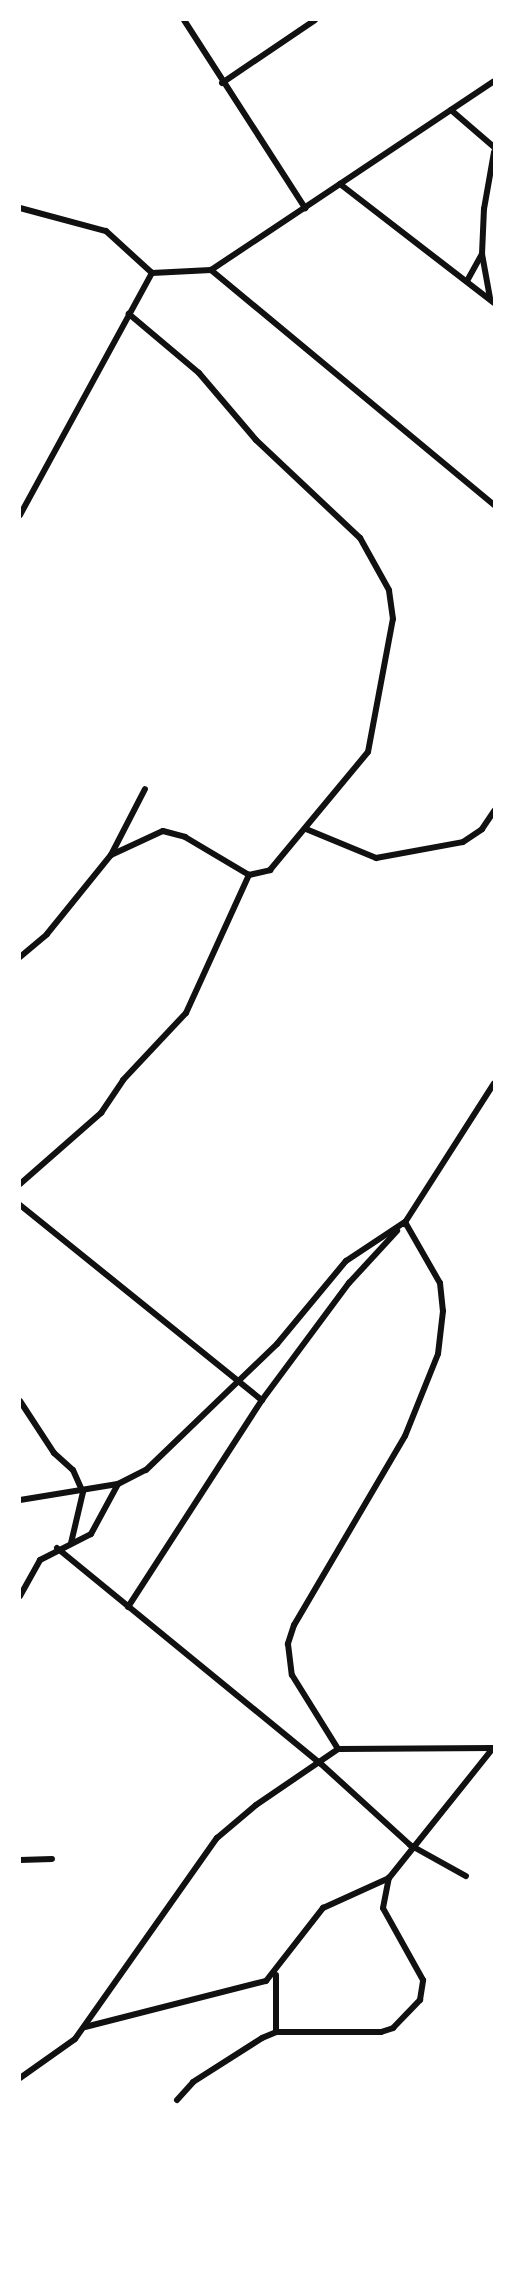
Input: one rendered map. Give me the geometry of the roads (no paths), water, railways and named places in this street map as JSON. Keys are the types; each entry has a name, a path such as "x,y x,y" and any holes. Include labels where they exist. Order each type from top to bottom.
{"street":[{"path":"184,20 189,23 222,83 304,208"},
{"path":"222,83 315,20"},
{"path":"20,208 106,231 152,273 211,270 495,81"},
{"path":"451,110 495,147"},
{"path":"492,301 482,254 495,152"},
{"path":"340,184 492,301"},
{"path":"467,281 482,254"},
{"path":"211,270 495,505"},
{"path":"20,515 152,273"},
{"path":"111,855 163,831 185,837 249,875 270,870 368,752 393,619 389,590 360,538 256,440 199,373 129,314"},
{"path":"20,957 47,934 111,855 145,789"},
{"path":"306,829 376,858 463,842 495,811"},
{"path":"20,1184 101,1113 123,1080 186,1013 249,875"},
{"path":"129,1606 262,1400 349,1283 405,1222 495,1083"},
{"path":"20,1205 262,1400"},
{"path":"20,1500 83,1492 118,1484 146,1470 240,1383 346,1261 405,1222"},
{"path":"338,1749 292,1675 288,1644 294,1625 405,1436 438,1354 443,1311 440,1283 405,1222"},
{"path":"20,1401 54,1453 73,1470 83,1492 71,1543"},
{"path":"20,1596 33,1568 57,1548 91,1534 102,1520 118,1484"},
{"path":"57,1548 320,1763 410,1845 466,1876"},
{"path":"20,2078 84,2027 217,1838 338,1749 494,1748"},
{"path":"177,2100 215,2066 276,2032 381,2032 393,2028 420,2000 423,1980 383,1908 389,1878 410,1845 494,1748"},
{"path":"20,1860 52,1860"},
{"path":"276,2032 276,1975 324,1908 389,1878"},
{"path":"84,2027 276,1975"}]}
